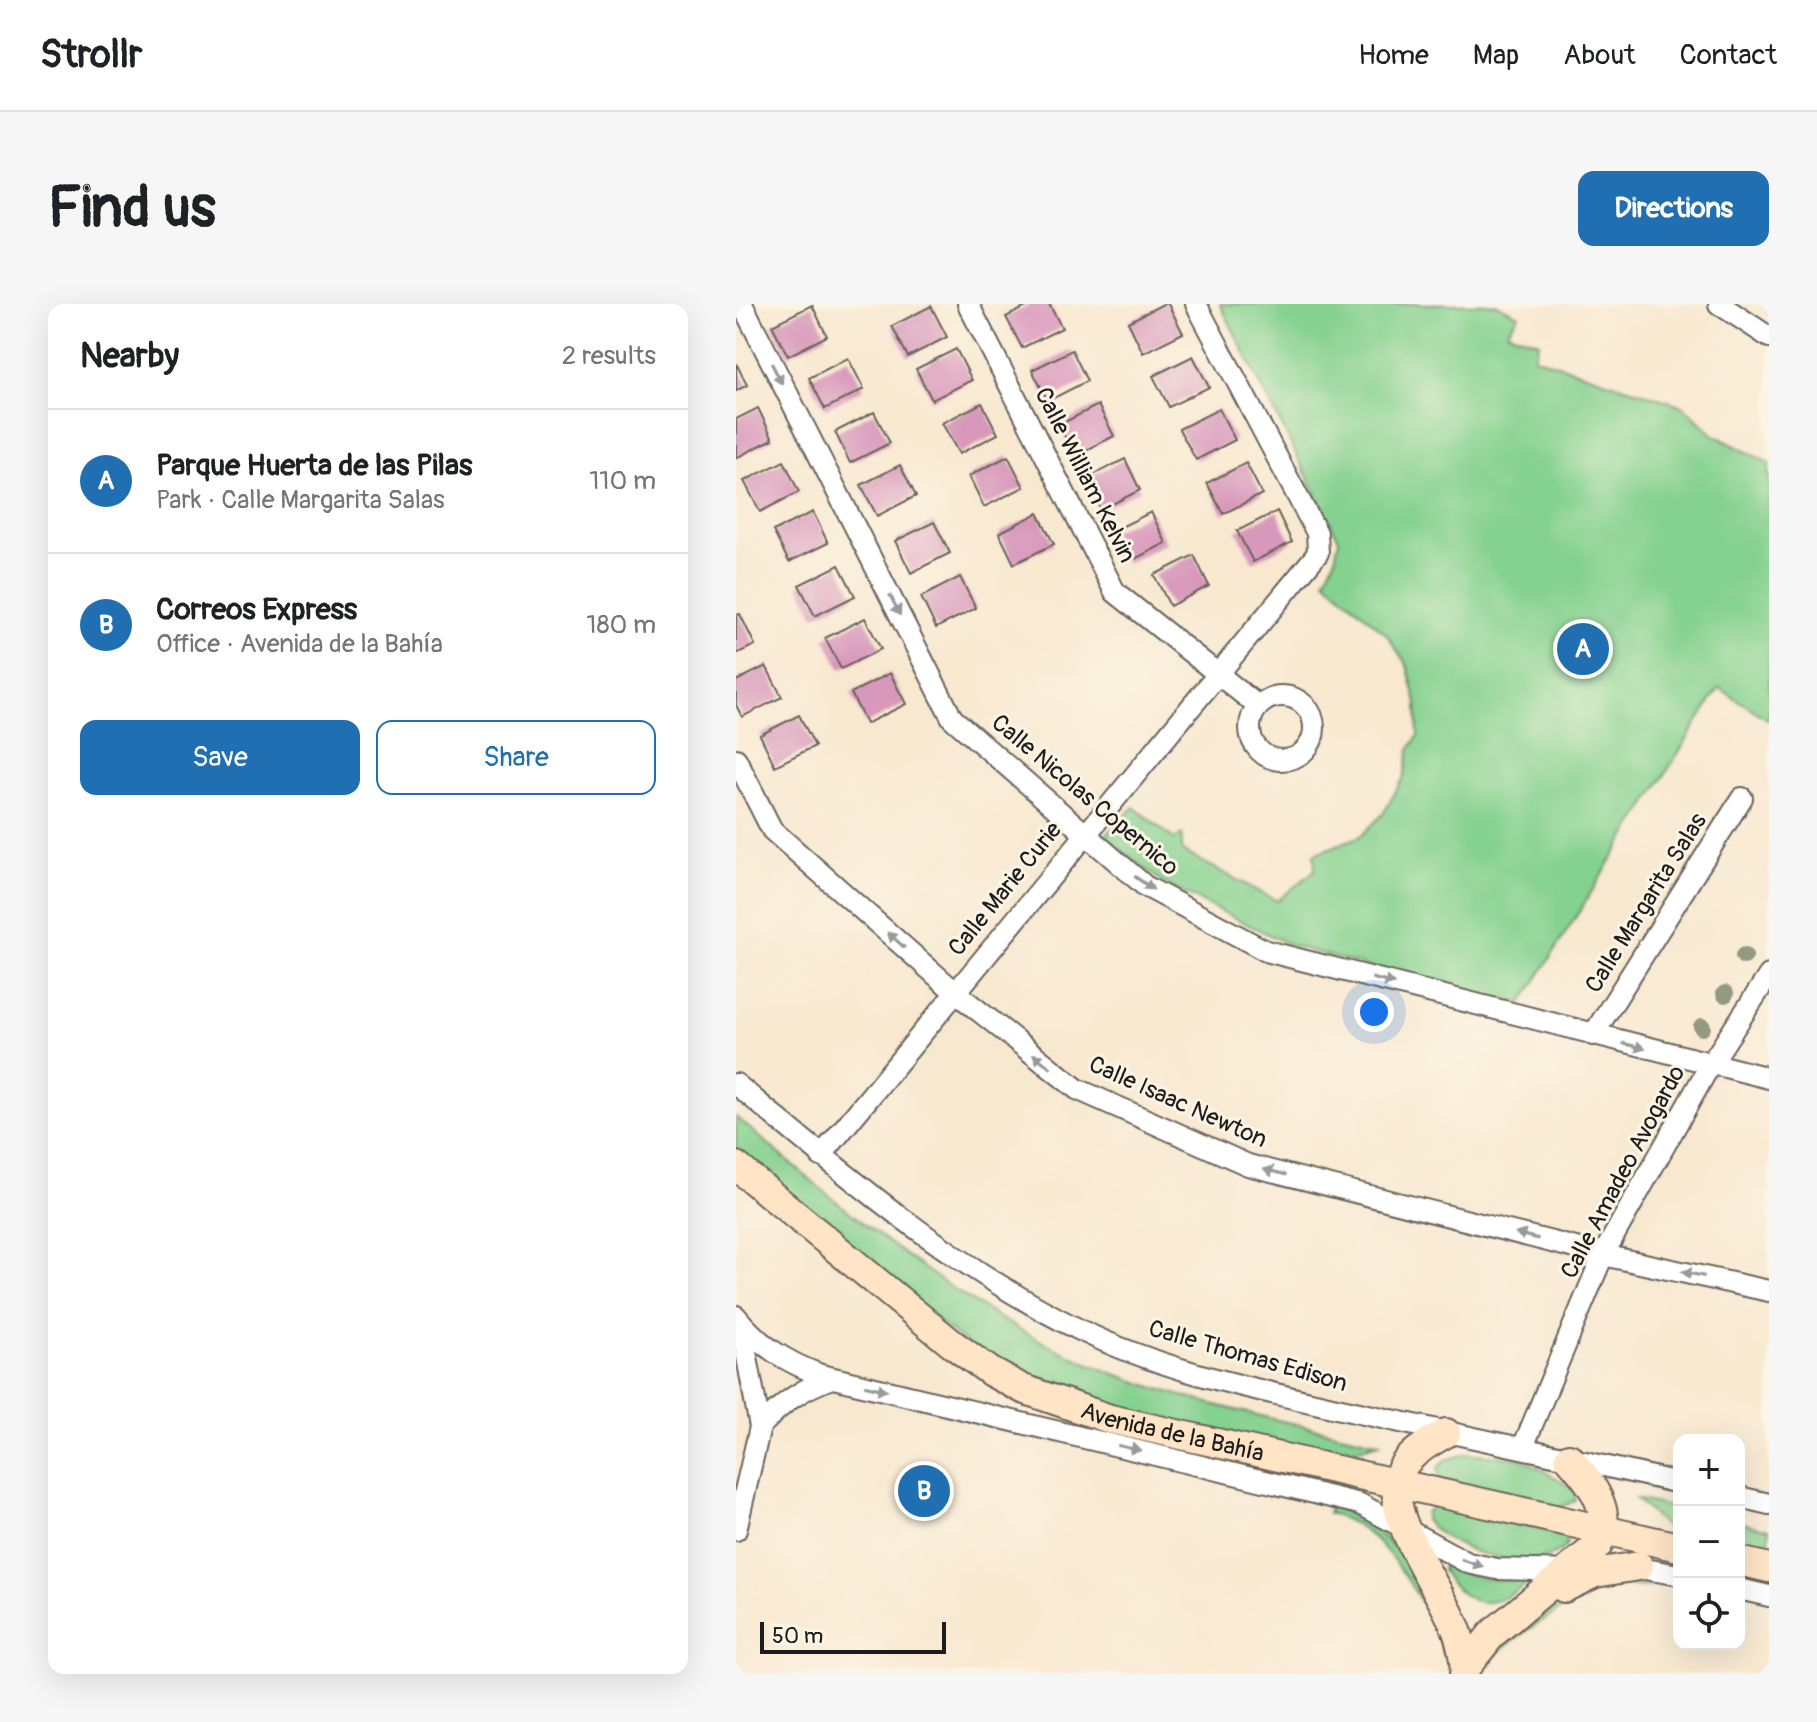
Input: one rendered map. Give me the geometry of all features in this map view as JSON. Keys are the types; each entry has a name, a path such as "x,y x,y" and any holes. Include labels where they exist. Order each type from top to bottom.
{"street":[{"name":"Calle Nicolas Copernico","path":"742,304 952,718 1145,886 1266,951 1769,1078"},
{"name":"Calle William Kelvin","path":"968,304 1115,592 1258,706"},
{"name":"Calle Marie Curie","path":"821,1156 1083,834 1318,553 1319,543 1196,304"},
{"path":"1719,304 1769,337"},
{"name":"Calle Isaac Newton","path":"736,759 772,830 955,992 1077,1089 1248,1165 1603,1255 1769,1291"},
{"name":"Calle Margarita Salas","path":"1593,1035 1742,798"},
{"name":"Calle Amadeo Avogardo","path":"1523,1447 1603,1255 1710,1065 1769,975"},
{"name":"Calle Thomas Edison","path":"736,1084 821,1156 1002,1289 1083,1331 1170,1365 1284,1396 1673,1482"},
{"name":"Avenida de la Bahía","path":"736,1166 951,1343 1023,1389 1110,1419 1673,1546"},
{"path":"736,1530 760,1427 738,1318"},
{"name":"Avenida de la Bahía","path":"738,1318 785,1361 832,1378 1360,1504 1468,1563 1497,1569 1567,1571 1639,1566 1673,1574"},
{"path":"760,1427 801,1389 832,1378"},
{"path":"1446,1433 1405,1464 1395,1483 1396,1505 1451,1614 1465,1671"},
{"path":"1512,1619 1598,1545 1605,1530 1604,1517 1590,1481 1569,1458"},
{"path":"1745,1498 1769,1504"},
{"path":"1745,1562 1769,1568"},
{"path":"1465,1671 1493,1633 1568,1584 1595,1573 1639,1566"},
{"path":"1745,1590 1769,1596"}],"green space":[{"path":"1220,304 1496,304 1519,315 1507,332 1539,342 1534,357 1683,406 1714,435 1769,463 1769,720 1719,688 1522,1003 1435,985 1290,945 1163,883 1105,836 1134,807 1174,839 1182,834 1182,851 1277,901 1315,870 1314,854 1361,836 1383,814 1404,777 1410,748 1418,736 1417,704 1407,665 1386,634 1325,580 1335,559 1339,539"},
{"path":"736,1117 898,1250 984,1309 1029,1335 1076,1358 1150,1386 1226,1408 1379,1443 1340,1454 1311,1453 1107,1406 1052,1389 1009,1369 956,1336 736,1158"},
{"path":"1468,1453 1523,1459 1570,1486 1575,1493 1575,1501 1558,1508 1439,1480 1438,1468 1446,1460"},
{"path":"1636,1499 1673,1508 1672,1533"},
{"path":"1330,1505 1352,1514 1373,1528 1409,1564 1436,1608 1452,1654 1442,1652 1443,1640 1397,1564 1367,1533 1349,1521 1328,1513"},
{"path":"1435,1505 1565,1534 1567,1545 1553,1555 1535,1560 1494,1557 1473,1551 1437,1532 1425,1520 1425,1513"},
{"path":"1745,1523 1769,1529 1769,1555 1745,1549"},
{"path":"1444,1561 1474,1576 1508,1581 1531,1580 1506,1597 1484,1602 1473,1600 1452,1584 1442,1571"},
{"path":"1614,1578 1653,1578 1651,1587 1613,1587 1596,1592 1525,1632 1497,1654 1490,1664 1482,1661 1541,1611 1574,1591"}],"building":[{"path":"1032,304 1049,304 1062,328 1022,348 1006,317"},
{"path":"1168,304 1183,333 1143,353 1128,322"},
{"path":"812,305 827,336 788,356 772,325"},
{"path":"931,306 947,337 908,357 892,326"},
{"path":"956,349 972,380 932,400 916,369"},
{"path":"1072,350 1087,381 1048,401 1032,370"},
{"path":"1193,356 1209,387 1169,407 1153,376"},
{"path":"848,358 864,389 825,409 809,378"},
{"path":"736,363 747,385 736,391"},
{"path":"982,403 998,434 959,454 942,423"},
{"path":"1098,405 1114,436 1075,456 1059,425"},
{"path":"758,408 773,439 736,458 736,419"},
{"path":"1219,409 1235,440 1196,460 1179,429"},
{"path":"874,412 890,443 850,463 835,432"},
{"path":"1008,456 1024,487 984,507 969,476"},
{"path":"1125,459 1140,490 1101,510 1085,479"},
{"path":"784,461 799,492 760,512 744,481"},
{"path":"1246,463 1262,494 1223,514 1207,483"},
{"path":"900,465 916,496 877,516 861,485"},
{"path":"1277,511 1292,542 1253,562 1237,531"},
{"path":"813,512 828,543 789,562 773,531"},
{"path":"1151,512 1166,543 1127,563 1111,532"},
{"path":"1038,513 1054,544 1014,564 999,533"},
{"path":"934,522 950,553 911,573 895,541"},
{"path":"1194,555 1209,586 1170,606 1154,575"},
{"path":"839,565 855,596 815,616 799,585"},
{"path":"960,577 976,608 936,628 921,597"},
{"path":"740,614 755,645 736,654 736,615"},
{"path":"865,618 881,649 841,669 825,638"},
{"path":"766,666 782,697 742,717 736,705 736,681"},
{"path":"890,673 906,704 866,724 851,693"},
{"path":"799,715 815,746 775,766 760,735"}],"place":[{"name":"Parque Huerta de las Pilas","path":"1583,649"},
{"name":"Correos Express","path":"924,1491"}]}
